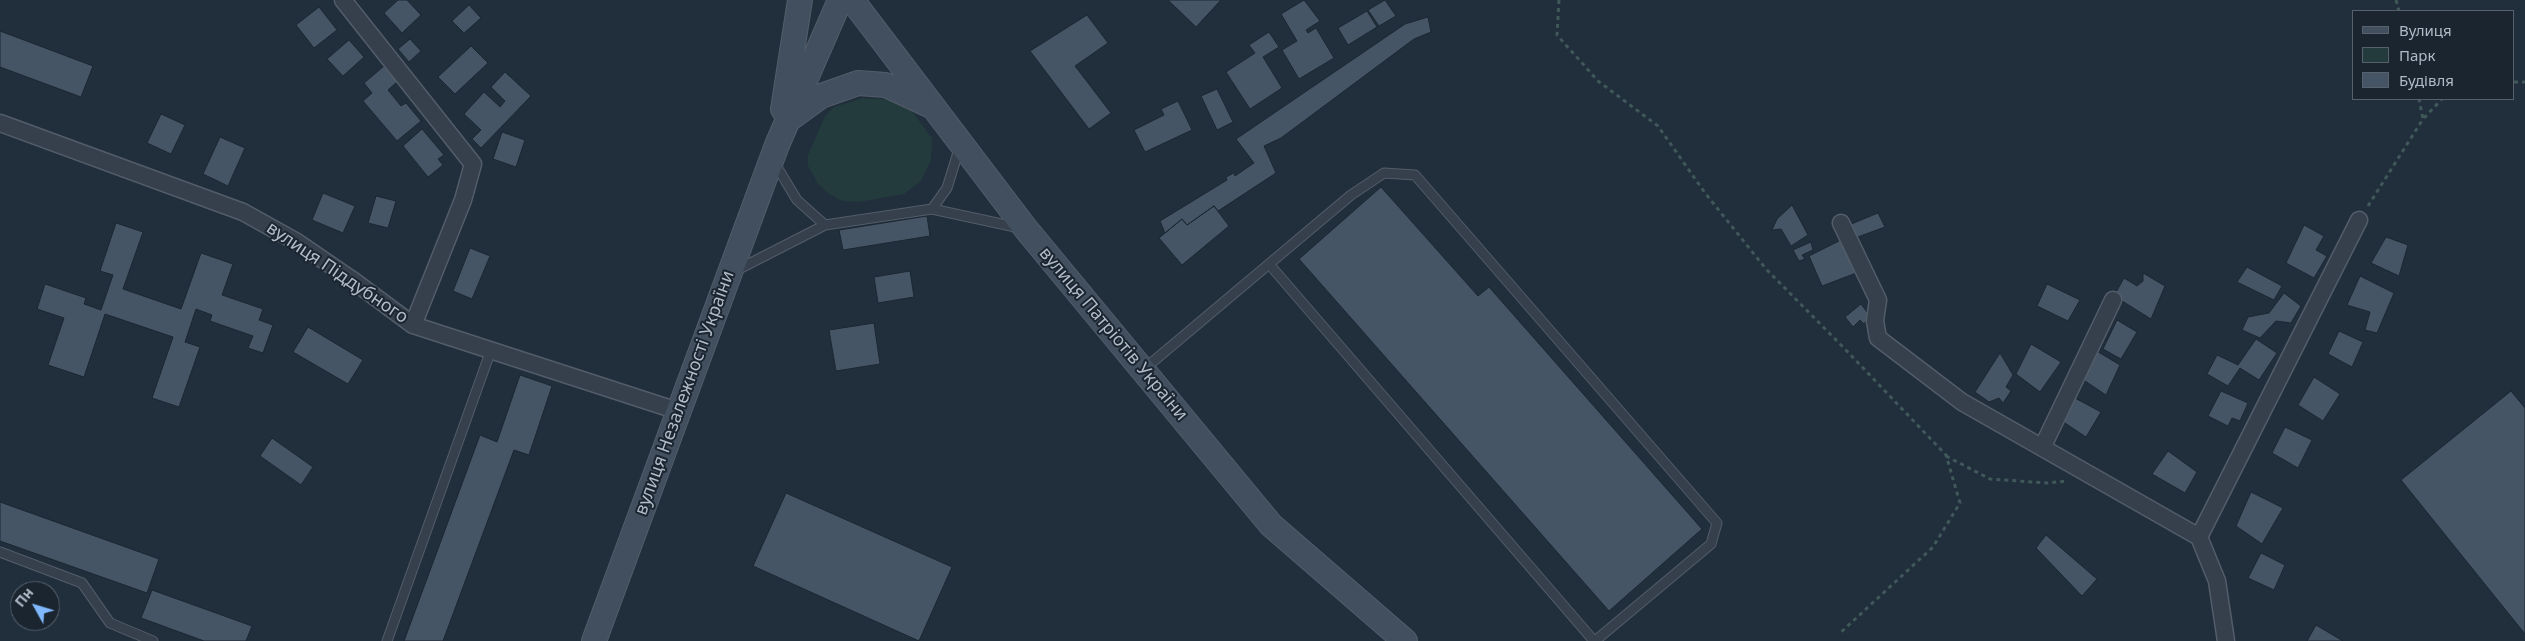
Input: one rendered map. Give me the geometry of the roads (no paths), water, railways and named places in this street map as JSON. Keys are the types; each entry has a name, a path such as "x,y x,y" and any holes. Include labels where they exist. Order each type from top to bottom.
{"main road":[{"name":"вулиця Незалежності України","path":"775,152 800,0"},
{"name":"вулиця Незалежності України","path":"594,641 775,152 840,0"},
{"name":"вулиця Патріотів України","path":"852,0 1026,229 1272,525 1404,641"},
{"path":"788,120 821,96 858,83 886,85 935,108"}],"street":[{"path":"343,0 473,164 463,200 413,325"},
{"name":"вулиця Піддубного","path":"0,123 243,212 297,242 413,325 678,411"},
{"path":"2199,537 2359,220"},
{"path":"1841,222 1878,300 1875,321 1878,338 1962,402 2043,446 2199,537 2217,581 2226,641"},
{"path":"2043,446 2113,300"}],"lane":[{"path":"932,209 947,188 961,143"},
{"path":"775,152 798,200 825,225"},
{"path":"1143,370 1351,195 1384,173 1415,175 1711,515 1717,523 1711,544 1594,641 1269,264"},
{"path":"728,275 825,225 932,209 1026,229"},
{"path":"387,641 491,350"},
{"path":"0,552 82,582 110,623 153,641"}]}
